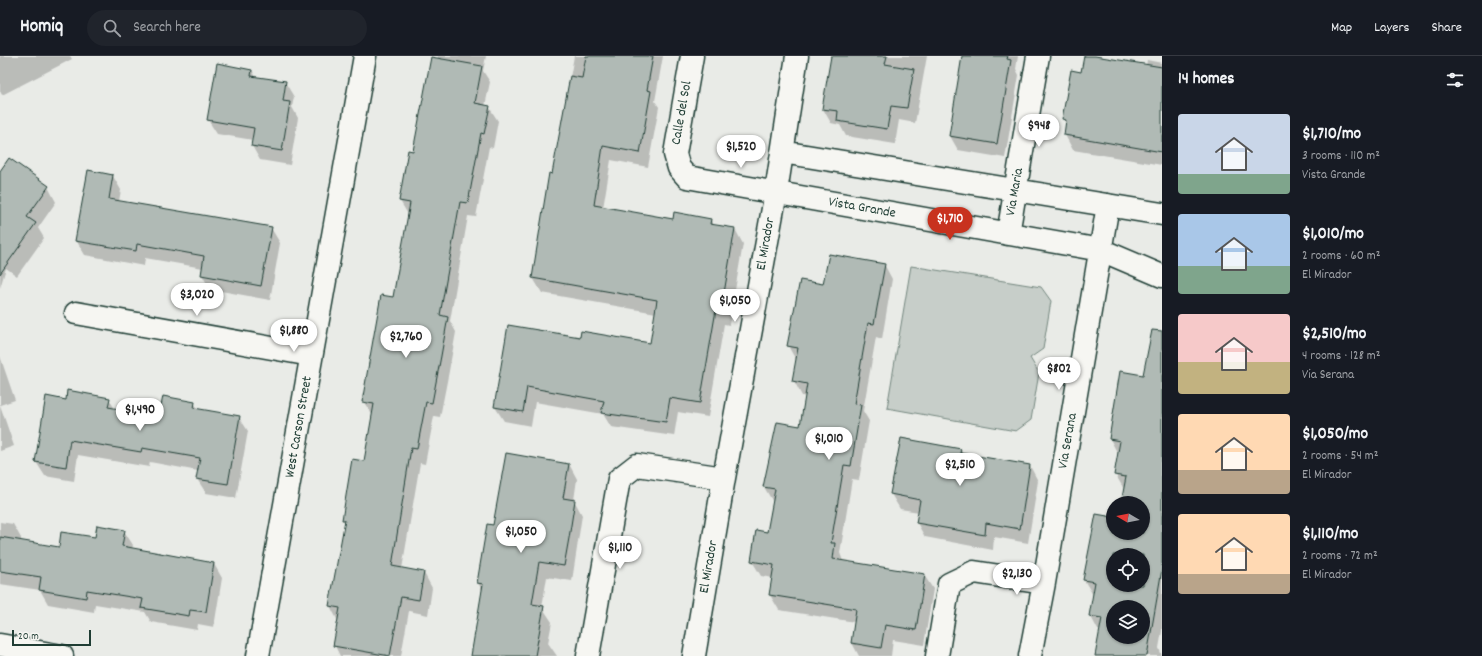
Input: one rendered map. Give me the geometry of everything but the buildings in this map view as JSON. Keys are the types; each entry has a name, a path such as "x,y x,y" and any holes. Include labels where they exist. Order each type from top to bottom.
{"street":[{"name":"West Carson Street","path":"258,656 365,56"},
{"name":"Calle del Sol","path":"692,56 675,154 679,168 687,177 700,180"},
{"name":"El Mirador","path":"694,656 724,478 776,192 797,56"},
{"name":"Via Maria","path":"1008,234 1038,56"},
{"path":"782,152 1162,214"},
{"name":"Vista Grande","path":"700,180 776,192 1100,250 1162,276"},
{"name":"Via Serana","path":"1030,656 1044,583 1108,205"},
{"path":"76,313 311,355"},
{"path":"588,656 619,478 637,464 724,478"},
{"path":"936,656 949,584 974,572 1044,583"},
{"path":"0,645 62,656"}],"shaded area":[{"path":"911,266 1041,287 1051,301 1043,349 1030,358 1039,373 1031,420 1016,431 887,408"}]}
